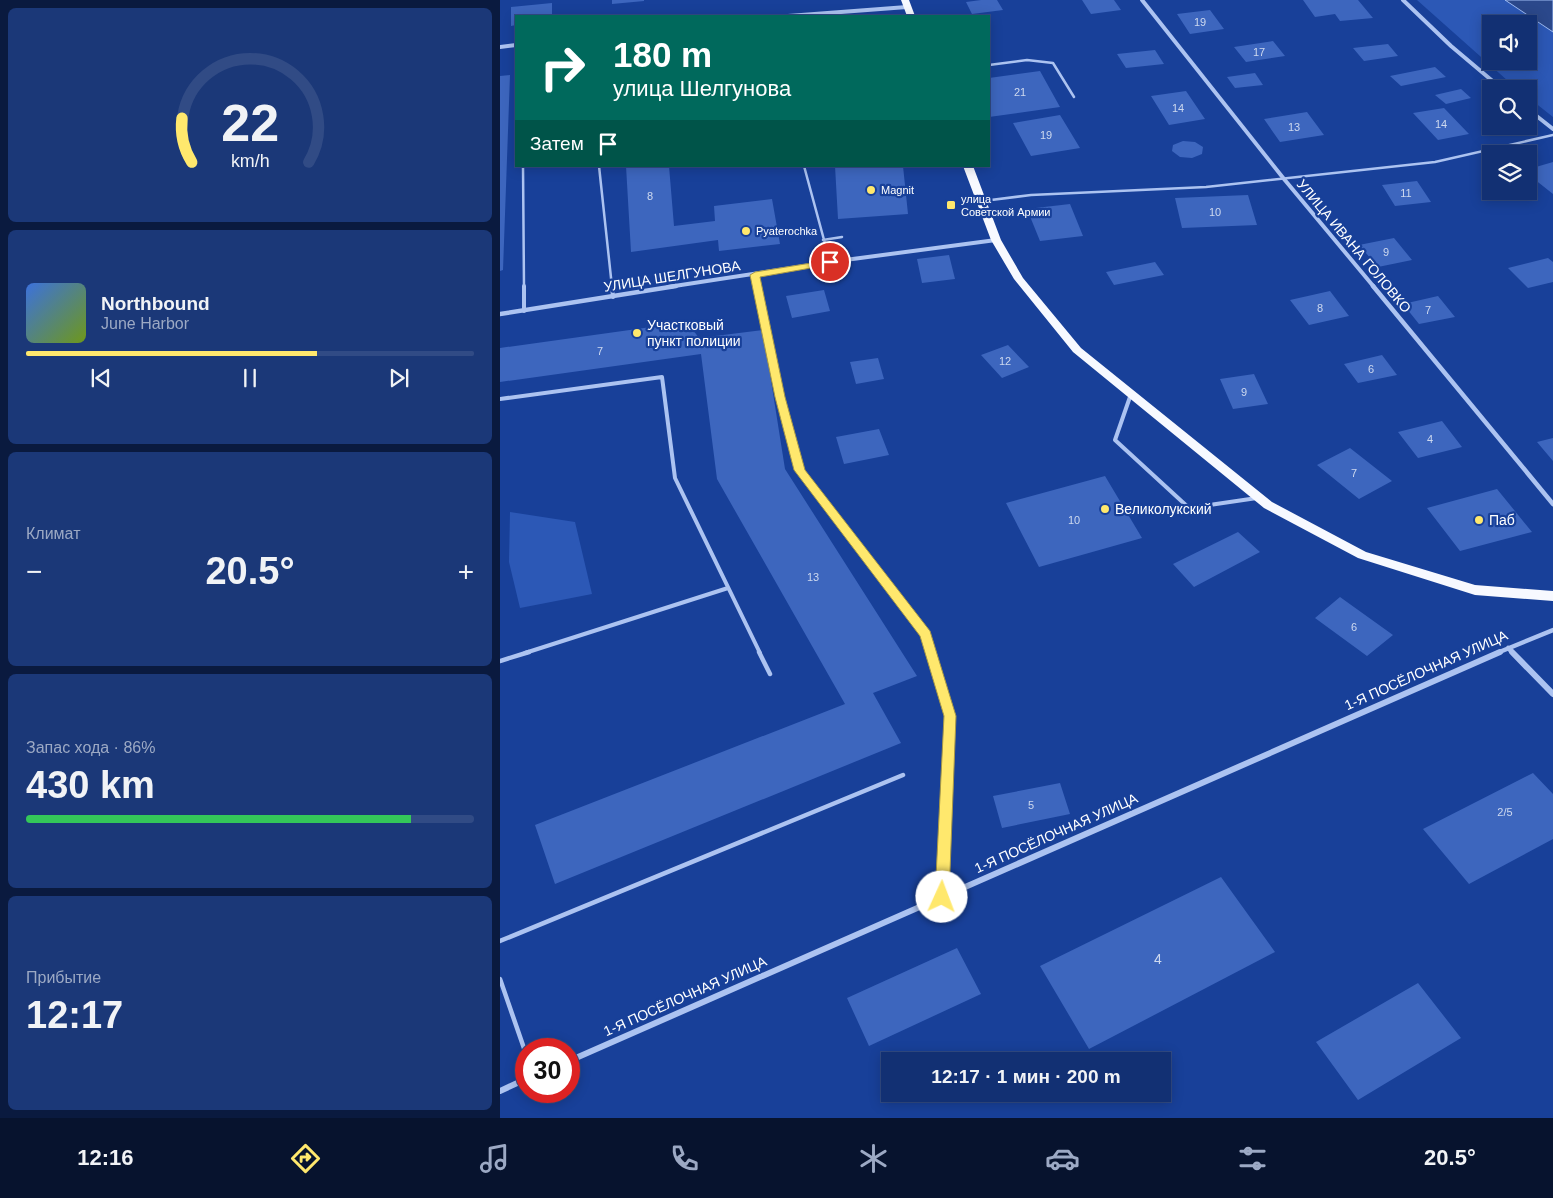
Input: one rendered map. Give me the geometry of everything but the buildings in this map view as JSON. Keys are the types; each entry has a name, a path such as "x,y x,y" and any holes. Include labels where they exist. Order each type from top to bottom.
{"main road":[{"path":"906,3 911,15"},
{"path":"968,167 996,240 1019,279 1077,350 1268,505 1362,555 1474,590 1553,596"}],"street":[{"name":"УЛИЦА ИВАНА ГОЛОВКО","path":"1142,0 1284,179 1553,504"},
{"path":"1403,0 1424,22 1491,80"},
{"path":"797,15 906,3"},
{"path":"500,47 515,46"},
{"path":"1537,116 1553,129"},
{"name":"УЛИЦА ШЕЛГУНОВА","path":"500,314 830,262 996,240"},
{"path":"755,275 780,397 800,470 926,635 950,716 942,897"},
{"name":"1-Я ПОСЁЛОЧНАЯ УЛИЦА","path":"580,1056 1508,648 1553,630"},
{"path":"1508,648 1553,694"},
{"path":"500,1091 515,1084"}],"lane":[{"path":"990,65 1027,60 1053,63 1074,96"},
{"path":"981,201 1032,195 1102,194 1206,187 1436,162 1553,135"},
{"path":"523,167 524,310"},
{"path":"599,167 613,297"},
{"path":"804,167 830,262"},
{"path":"823,240 842,237"},
{"path":"500,399 662,376 675,478 770,674"},
{"path":"1131,394 1115,440 1189,508 1259,498"},
{"path":"500,661 728,588"},
{"path":"500,941 903,775"},
{"path":"500,979 520,1038"}],"shaded area":[{"path":"1417,0 1505,0 1528,15 1482,15 1482,58"},
{"path":"1505,0 1553,0 1553,32 1537,21 1537,15 1528,15"},
{"path":"1537,21 1553,32 1553,117 1537,104 1537,80 1507,80 1496,70 1537,70"},
{"path":"510,512 575,522 592,594 520,608 509,562"}],"place":[{"name":"Magnit","path":"871,190"},
{"name":"улица Советской Армии","path":"951,205"},
{"name":"Pyaterochka","path":"746,231"},
{"name":"Участковый пункт полиции","path":"637,333"},
{"name":"Великолукский","path":"1105,509"},
{"name":"Паб","path":"1479,520"}],"route":[{"path":"830,262 755,275 780,397 800,470 926,635 950,716 942,897"}]}
